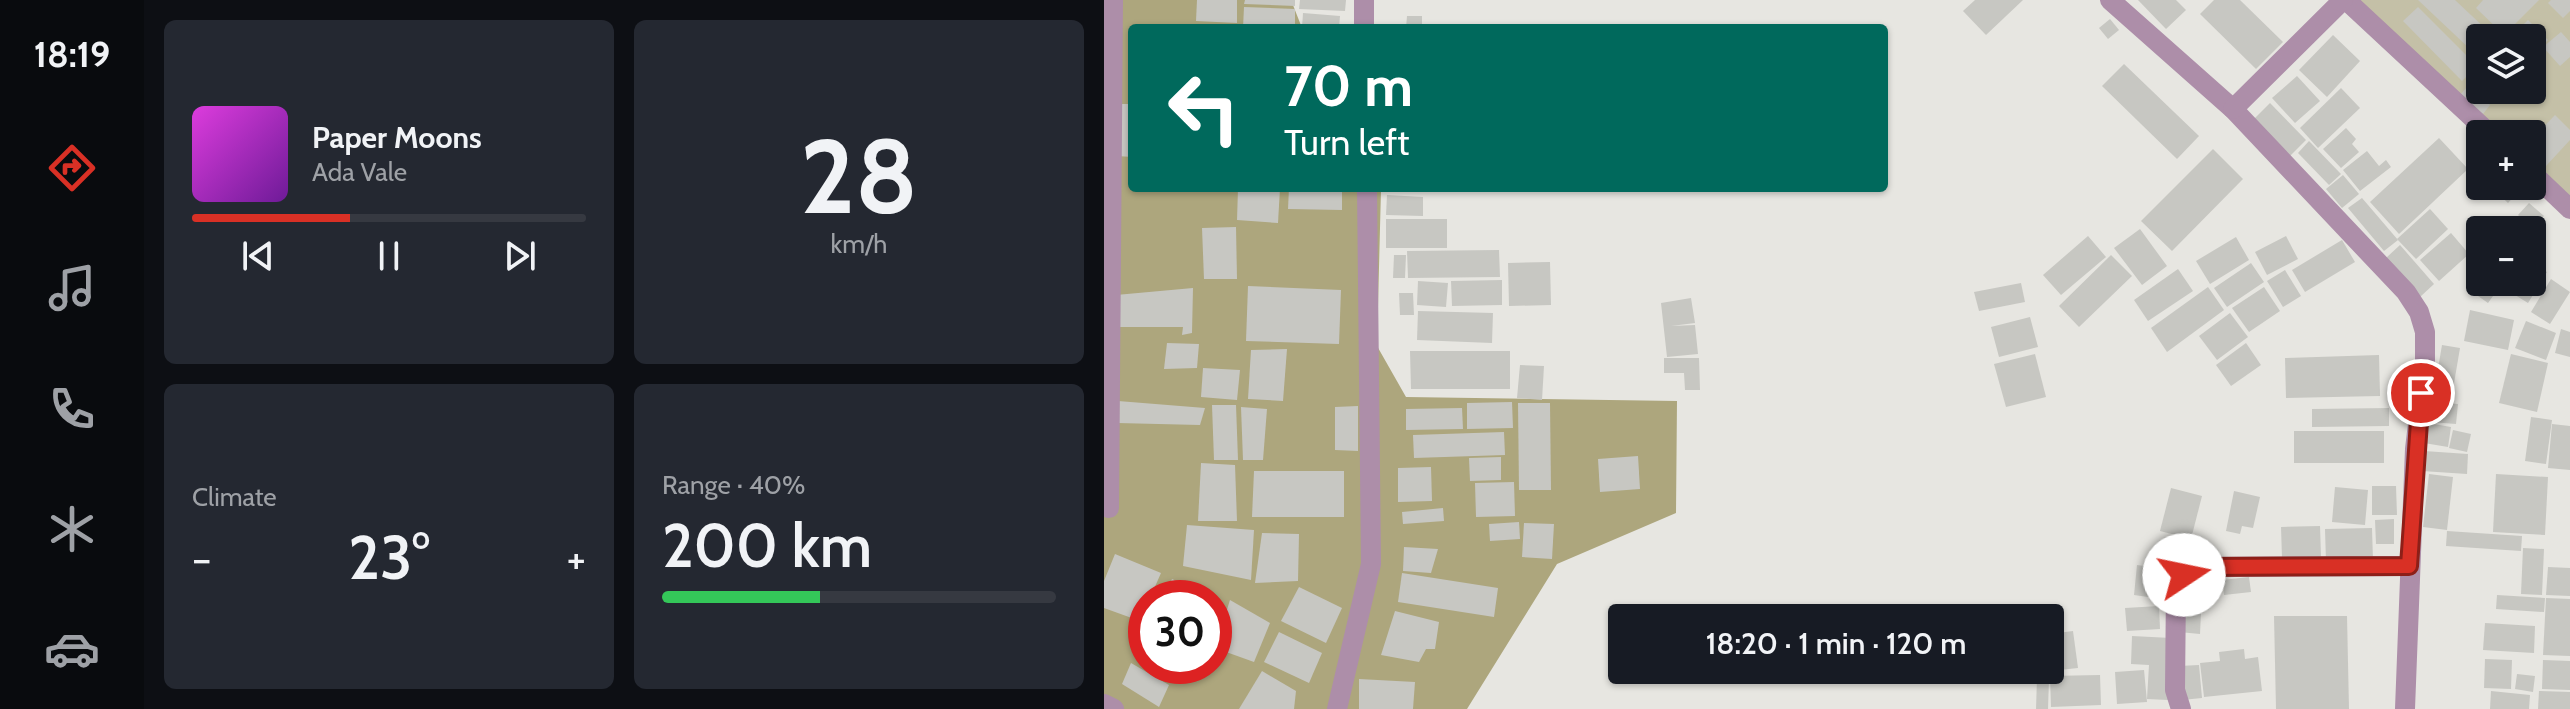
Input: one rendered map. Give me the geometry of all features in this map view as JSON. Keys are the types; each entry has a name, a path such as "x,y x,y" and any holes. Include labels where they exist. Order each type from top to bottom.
{"street":[{"path":"1109,508 1113,0"},
{"path":"1364,0 1364,24"},
{"path":"2110,0 2233,109 2406,292 2419,312 2425,332 2425,365 2415,449 2405,709"},
{"path":"2233,109 2345,0 2475,120"},
{"path":"2546,186 2570,209"},
{"path":"1337,709 1371,564 1367,192"},
{"path":"2181,709 2175,690 2176,587 2184,575 2197,567 2409,566"},
{"path":"1104,704 1114,709"}],"shaded area":[{"path":"1104,0 1291,0 1300,24 1128,24 1128,192 1381,192 1377,346 1406,397 1677,401 1676,513 1557,564 1467,709 1104,709"},
{"path":"2345,0 2570,0 2570,206 2546,184 2546,120 2476,120"}],"building":[{"path":"1197,0 1237,0 1237,23 1196,21"},
{"path":"1245,0 1295,0 1295,6 1244,4"},
{"path":"1300,0 1346,0 1345,11 1299,9"},
{"path":"1975,0 2023,0 1986,35 1963,11"},
{"path":"2138,0 2176,0 2186,10 2166,29"},
{"path":"2214,0 2240,0 2283,42 2256,69 2200,14"},
{"path":"2418,0 2455,0 2481,24 2466,24 2466,45"},
{"path":"2483,0 2539,0 2515,24 2493,24 2476,8"},
{"path":"2551,0 2570,0 2570,11 2563,18 2548,3"},
{"path":"1244,7 1295,9 1295,24 1243,24"},
{"path":"2418,7 2466,55 2466,77 2462,81 2403,21"},
{"path":"1303,13 1340,16 1339,24 1302,24"},
{"path":"1407,16 1422,16 1422,24 1406,24"},
{"path":"2110,19 2119,30 2108,39 2099,28"},
{"path":"2561,32 2570,42 2570,57 2560,66 2546,50 2546,44"},
{"path":"2333,35 2360,61 2327,97 2299,70"},
{"path":"2124,64 2199,136 2177,159 2102,86"},
{"path":"2297,76 2320,101 2295,123 2272,98"},
{"path":"2341,88 2360,108 2318,148 2300,128"},
{"path":"2270,103 2306,140 2289,157 2252,121"},
{"path":"1119,104 1128,104 1128,157 1117,156"},
{"path":"2471,104 2489,104 2483,114"},
{"path":"2555,115 2570,130 2570,140 2546,166 2546,124"},
{"path":"2346,128 2356,139 2352,144 2359,152 2341,168 2323,149"},
{"path":"2439,138 2466,167 2466,171 2399,234 2370,202"},
{"path":"2309,141 2341,174 2329,185 2298,153"},
{"path":"2213,149 2243,179 2172,251 2141,221"},
{"path":"2367,151 2379,166 2386,160 2391,167 2360,191 2343,170"},
{"path":"2343,175 2359,194 2342,208 2326,189"},
{"path":"1238,192 1280,192 1278,223 1237,220"},
{"path":"1289,192 1342,192 1342,210 1288,209"},
{"path":"1387,195 1423,197 1423,216 1386,215"},
{"path":"2362,198 2398,240 2384,251 2348,208"},
{"path":"2529,203 2544,216 2519,216"},
{"path":"2430,209 2448,229 2416,259 2397,239"},
{"path":"1386,219 1447,219 1447,248 1386,248"},
{"path":"1236,227 1237,279 1204,279 1202,228"},
{"path":"2140,229 2167,266 2142,285 2114,248"},
{"path":"2451,233 2466,250 2466,257 2439,281 2420,260"},
{"path":"2088,236 2106,257 2061,295 2043,275"},
{"path":"2286,236 2298,259 2267,275 2255,252"},
{"path":"2236,237 2249,260 2210,284 2196,261"},
{"path":"2342,240 2355,262 2305,292 2292,270"},
{"path":"2400,245 2434,284 2420,297 2386,258"},
{"path":"1499,250 1500,277 1408,278 1407,251"},
{"path":"1394,255 1406,255 1405,278 1393,278"},
{"path":"2111,255 2132,276 2079,327 2059,306"},
{"path":"1550,262 1551,305 1509,306 1508,263"},
{"path":"2251,263 2264,282 2227,307 2214,288"},
{"path":"2178,269 2193,291 2148,321 2134,300"},
{"path":"2285,270 2301,296 2283,307 2267,281"},
{"path":"2551,279 2570,292 2550,324 2531,312 2541,296 2546,296 2546,287"},
{"path":"1502,280 1502,305 1452,306 1451,281"},
{"path":"1418,281 1448,283 1446,307 1417,305"},
{"path":"2021,283 2025,302 1979,311 1974,292"},
{"path":"1248,286 1341,290 1339,344 1246,341"},
{"path":"2208,287 2224,310 2167,352 2151,328"},
{"path":"2264,287 2280,311 2249,332 2232,308"},
{"path":"1193,288 1192,333 1182,335 1183,327 1116,327 1116,295"},
{"path":"1399,293 1413,293 1414,315 1400,315"},
{"path":"2478,296 2493,296 2488,303"},
{"path":"2517,296 2532,296 2528,303"},
{"path":"1691,298 1695,323 1671,326 1695,325 1698,354 1667,357 1661,303"},
{"path":"2470,310 2514,320 2508,350 2464,341"},
{"path":"1418,311 1493,313 1492,343 1417,340"},
{"path":"2230,313 2248,337 2217,360 2199,336"},
{"path":"2030,317 2038,347 1999,357 1991,327"},
{"path":"2526,321 2556,333 2546,360 2515,348"},
{"path":"2561,329 2570,332 2570,357 2555,353"},
{"path":"1167,343 1199,344 1197,368 1164,369"},
{"path":"2246,343 2261,365 2231,386 2216,365"},
{"path":"2442,345 2460,348 2452,395 2434,392"},
{"path":"1287,349 1283,401 1248,399 1251,350"},
{"path":"1410,351 1510,351 1510,389 1411,389"},
{"path":"2035,354 2046,397 2006,407 1994,364"},
{"path":"2511,354 2548,363 2537,412 2499,403"},
{"path":"2379,355 2380,396 2286,398 2285,358"},
{"path":"1664,358 1699,358 1700,390 1685,390 1684,373 1664,373"},
{"path":"1520,365 1544,366 1542,400 1517,398"},
{"path":"1203,368 1240,370 1237,400 1201,397"},
{"path":"1118,401 1205,408 1200,425 1117,423"},
{"path":"1512,402 1513,428 1467,429 1467,403"},
{"path":"2433,402 2458,404 2456,424 2431,422"},
{"path":"1518,403 1550,403 1551,490 1519,490"},
{"path":"1212,405 1236,405 1238,460 1214,460"},
{"path":"1358,406 1358,451 1335,450 1335,407"},
{"path":"1241,407 1267,409 1263,460 1243,460"},
{"path":"1462,408 1463,429 1406,430 1406,409"},
{"path":"2389,408 2389,426 2312,427 2312,409"},
{"path":"2531,417 2552,420 2546,464 2525,461"},
{"path":"2428,423 2451,427 2448,447 2424,443"},
{"path":"2552,424 2570,426 2570,470 2548,468"},
{"path":"2453,430 2471,434 2467,452 2449,448"},
{"path":"2294,431 2384,431 2384,463 2294,463"},
{"path":"1504,432 1505,455 1414,458 1413,435"},
{"path":"2424,451 2468,454 2467,474 2422,471"},
{"path":"1638,456 1640,489 1600,492 1598,459"},
{"path":"1501,457 1501,480 1470,481 1469,458"},
{"path":"1201,463 1235,465 1237,521 1198,521"},
{"path":"1431,467 1432,501 1398,502 1398,468"},
{"path":"1254,471 1344,471 1344,517 1252,517"},
{"path":"2429,474 2453,477 2447,530 2423,527"},
{"path":"2496,474 2548,477 2545,535 2493,532"},
{"path":"1514,482 1515,516 1476,517 1475,483"},
{"path":"2372,486 2396,486 2397,515 2372,515"},
{"path":"2335,487 2368,490 2365,525 2332,522"},
{"path":"2171,488 2202,496 2191,539 2160,531"},
{"path":"2234,491 2260,497 2253,528 2242,526 2240,534 2226,531"},
{"path":"1443,508 1444,521 1403,524 1402,512"},
{"path":"2394,519 2394,544 2376,544 2375,520"},
{"path":"1519,522 1520,539 1490,541 1489,524"},
{"path":"1524,523 1554,524 1552,559 1522,557"},
{"path":"1187,525 1254,530 1251,580 1183,566"},
{"path":"2320,526 2321,557 2282,558 2281,527"},
{"path":"2372,528 2373,561 2326,562 2325,529"},
{"path":"2447,531 2522,536 2521,551 2446,546"},
{"path":"1262,533 1299,534 1298,581 1255,583"},
{"path":"1404,547 1438,549 1431,573 1403,571"},
{"path":"2523,548 2544,549 2542,595 2521,594"},
{"path":"1115,554 1161,573 1158,580 1128,580 1128,617 1104,608 1104,581"},
{"path":"2137,565 2166,569 2162,599 2134,595"},
{"path":"2548,567 2570,568 2570,596 2546,595"},
{"path":"1402,573 1498,588 1494,617 1398,602"},
{"path":"2249,577 2251,592 2224,595 2222,580"},
{"path":"1299,587 1342,608 1326,643 1281,621"},
{"path":"2181,591 2202,592 2200,634 2179,632"},
{"path":"2497,595 2545,598 2544,612 2496,609"},
{"path":"2546,598 2570,599 2570,656 2543,655"},
{"path":"1232,601 1270,623 1254,662 1232,654"},
{"path":"2159,606 2160,629 2127,631 2125,608"},
{"path":"1395,611 1439,622 1435,649 1426,649 1419,662 1381,655"},
{"path":"2274,616 2347,616 2349,709 2276,709"},
{"path":"2485,623 2535,626 2534,653 2483,650"},
{"path":"2073,631 2078,668 2064,670 2064,632"},
{"path":"1279,632 1322,653 1309,683 1264,662"},
{"path":"2132,636 2171,638 2168,700 2147,699 2149,665 2131,664"},
{"path":"2244,649 2245,659 2258,657 2262,691 2204,697 2200,663 2220,661 2219,652"},
{"path":"2485,659 2512,660 2511,689 2484,688"},
{"path":"2543,660 2570,661 2570,690 2542,689"},
{"path":"2199,665 2202,698 2182,700 2179,666"},
{"path":"1128,670 1128,684 1169,685 1159,707 1122,684"},
{"path":"2144,670 2147,702 2117,704 2115,672"},
{"path":"1262,671 1296,691 1294,709 1239,709"},
{"path":"2517,674 2535,676 2533,692 2515,689"},
{"path":"2100,675 2101,705 2051,707 2050,684 2064,684 2064,676"},
{"path":"1359,679 1415,682 1413,709 1359,709"},
{"path":"2037,684 2049,684 2048,709 2036,709"},
{"path":"2491,691 2530,695 2529,709 2490,709"},
{"path":"2539,691 2570,692 2570,709 2538,709"}],"route":[{"path":"2184,575 2197,567 2409,566 2421,393"}]}
